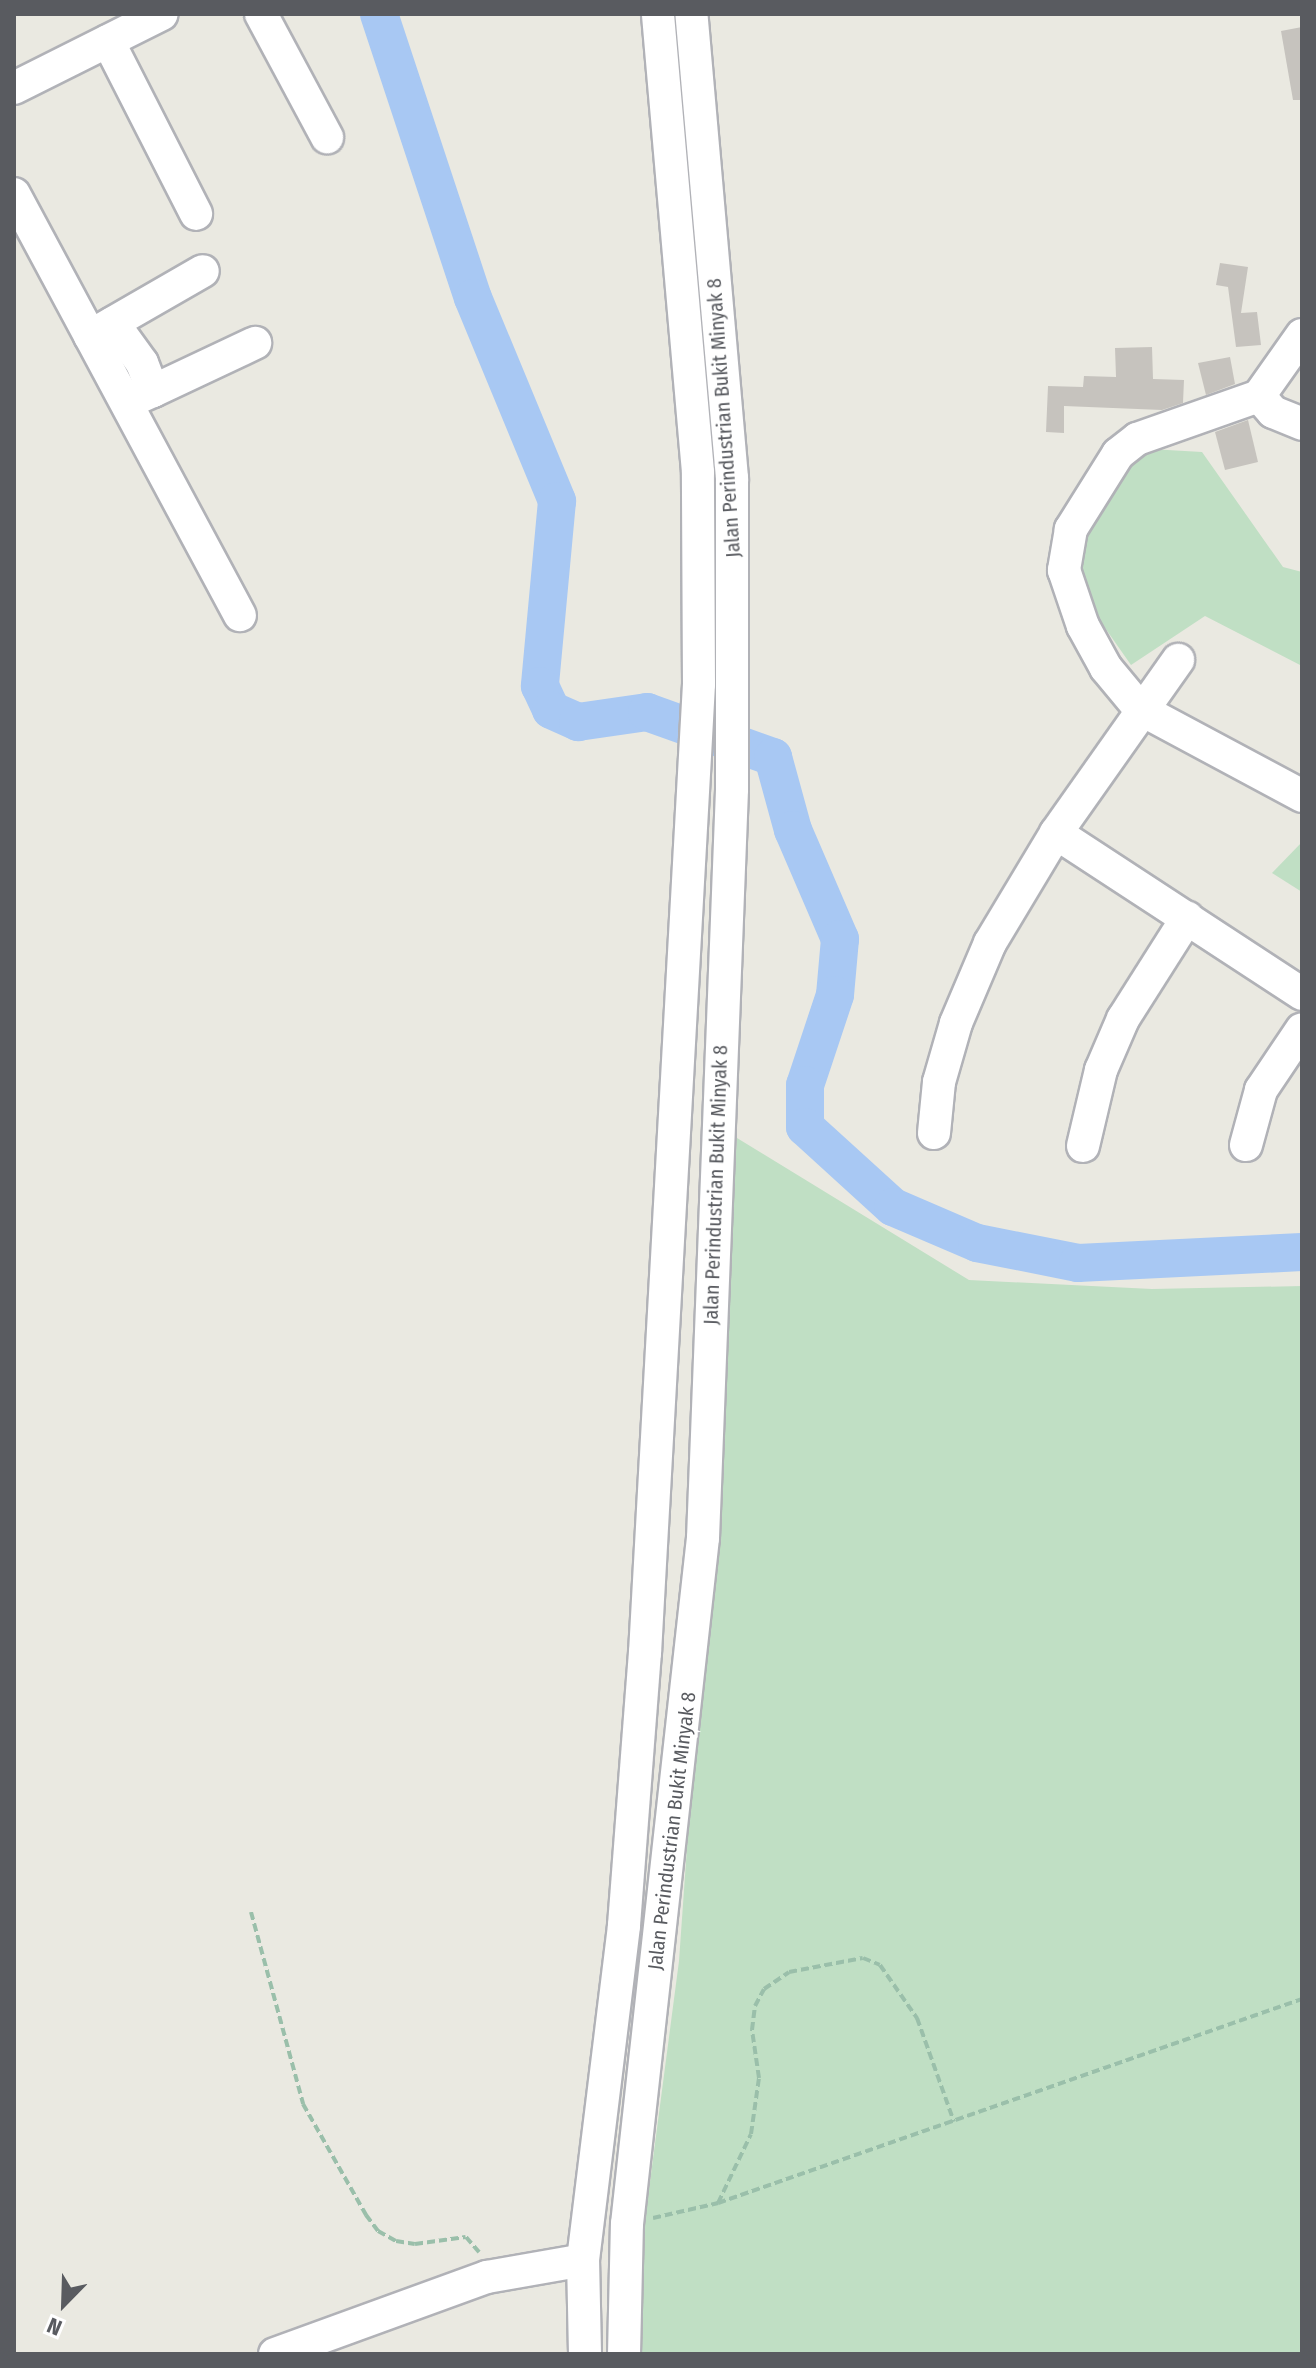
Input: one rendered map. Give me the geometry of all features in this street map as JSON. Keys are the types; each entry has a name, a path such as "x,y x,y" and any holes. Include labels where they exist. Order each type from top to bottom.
{"street":[{"path":"14,88 162,14"},
{"path":"261,14 327,137"},
{"name":"Jalan Perindustrian Bukit Minyak 8","path":"585,2354 583,2260 624,1925 652,1540 699,684 698,472 658,14"},
{"name":"Jalan Perindustrian Bukit Minyak 8","path":"624,2354 627,2224 703,1538 732,789 732,478 691,14"},
{"path":"108,41 196,214"},
{"path":"14,194 102,329 140,397 240,615"},
{"path":"102,329 203,271"},
{"path":"1302,335 1259,396 1137,439 1118,454 1071,529 1064,570 1083,626 1106,668 1140,709 1302,796"},
{"path":"140,397 255,343"},
{"path":"1259,396 1273,412 1302,424"},
{"path":"934,1133 939,1082 956,1023 990,943 1056,833 1140,709 1178,660"},
{"path":"1056,833 1302,994"},
{"path":"1083,1146 1101,1070 1123,1019 1187,918"},
{"path":"1246,1145 1261,1090 1302,1029"},
{"path":"652,1540 703,1538"},
{"path":"275,2354 487,2277 583,2260"}],"path":[{"path":"251,1912 303,2104 366,2215 378,2231 396,2241 415,2244 466,2237 476,2244 487,2277"},
{"path":"718,2203 751,2134 759,2078 752,2030 755,2006 764,1989 789,1972 863,1958 880,1965 917,2018 954,2122"},
{"path":"627,2224 718,2203 1302,1999"}],"green space":[{"path":"1150,449 1202,452 1283,567 1302,572 1302,666 1205,616 1131,665 1082,595 1075,563 1083,535 1123,466"},
{"path":"1302,842 1302,892 1272,873"},
{"path":"737,1138 969,1280 1152,1289 1302,1286 1302,2354 641,2354 633,2311 679,1961"}],"building":[{"path":"1302,27 1302,100 1293,100 1281,31"},
{"path":"1220,263 1248,267 1241,313 1257,312 1261,345 1236,347 1228,287 1216,285"},
{"path":"1152,347 1153,379 1184,380 1183,403 1162,410 1064,406 1064,433 1046,432 1048,386 1083,387 1084,376 1116,377 1115,348"},
{"path":"1230,357 1235,384 1206,395 1198,363"},
{"path":"1248,420 1258,462 1225,470 1215,432"}],"waterway":[{"path":"379,14 473,298 557,501 540,686 551,710 578,722 647,712 773,757 793,830 840,939 835,995 805,1085 805,1127 893,1207 977,1243 1078,1263 1302,1252"}]}
